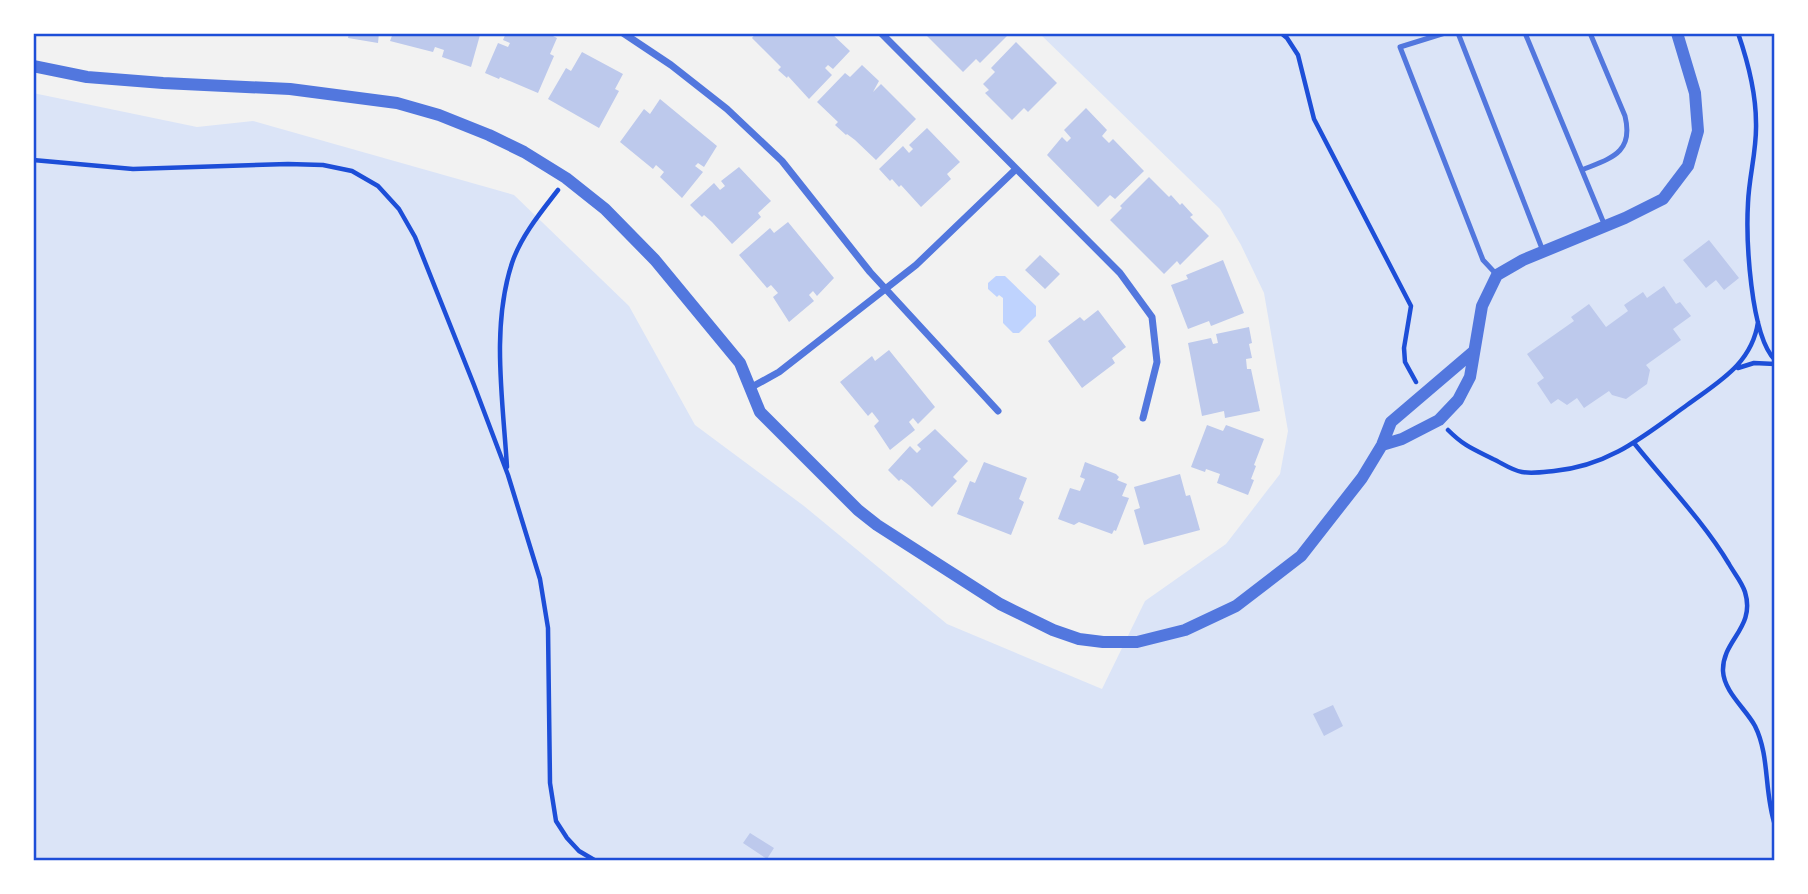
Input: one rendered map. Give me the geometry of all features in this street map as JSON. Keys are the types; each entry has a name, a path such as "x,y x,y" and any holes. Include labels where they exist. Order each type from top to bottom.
{"street":[{"path":"623,33 671,65 727,109 782,161 886,290 998,411"},
{"path":"881,33 1120,273 1152,317 1157,362 1143,418"},
{"path":"1382,445 1402,439 1439,420 1458,400 1470,377 1482,306 1497,275 1543,251 1663,199 1688,166 1698,131 1695,93 1677,33"},
{"path":"33,66 87,77 290,89 397,103 439,115 524,152 566,178 605,209 655,261 740,363 760,412 858,510 1000,604 1053,630 1079,639 1103,642 1150,640 1185,630 1236,606 1301,556 1362,478 1382,445 1391,422 1473,352"},
{"path":"750,387 779,372 886,290 970,216 1016,169"}],"lane":[{"path":"1445,33 1400,47 1482,260 1497,275"},
{"path":"1458,33 1543,251"},
{"path":"1525,33 1605,226"},
{"path":"1581,170 1620,152 1627,141 1629,130 1590,33"}],"path":[{"path":"1281,33 1298,55 1314,119 1411,306 1404,348 1405,362 1424,394"},
{"path":"1734,370 1754,363 1775,362 1765,344 1758,322 1747,241 1756,114 1754,92 1738,33"},
{"path":"33,160 133,169 323,165 352,171 378,186 399,209 415,237 508,475 540,579 548,628 550,783 556,821 573,845 596,861"},
{"path":"508,475 499,330 512,262 531,225 566,178"},
{"path":"1439,420 1461,443 1473,451 1522,472 1573,470 1602,461 1634,443 1734,370 1749,351 1758,322"},
{"path":"1634,443 1715,541 1744,589 1747,613 1740,632 1726,654 1724,676 1754,725 1760,740 1770,811 1775,825"}],"shaded area":[{"path":"1039,33 1775,33 1775,861 33,861 33,93 197,127 253,121 514,195 629,306 695,425 804,506 947,624 1102,689 1145,601 1226,544 1280,474 1288,431 1264,293 1220,209"}],"water":[{"path":"996,276 1005,276 1036,306 1036,316 1019,333 1013,333 1003,323 1003,298 999,295 997,297 988,289 988,283"}],"building":[{"path":"349,33 379,33 378,43 348,38"},
{"path":"393,33 480,35 471,67 442,57 444,50 435,47 433,52 390,41"},
{"path":"506,33 547,33 557,38 550,54 554,56 538,93 485,73 498,43 508,47 510,43 503,40"},
{"path":"756,33 831,33 850,51 833,69 828,65 825,68 832,75 809,99 788,76 787,78 778,70 781,67 752,38"},
{"path":"924,33 1008,35 980,63 976,59 963,72"},
{"path":"1016,42 1057,83 1028,112 1024,108 1012,120 985,93 989,90 983,84 995,72 991,68"},
{"path":"582,52 623,74 615,89 619,91 599,128 548,99 566,68 571,71"},
{"path":"862,65 879,81 873,92 881,84 916,119 876,160 835,125 838,122 817,102 845,73 850,77"},
{"path":"660,99 717,146 704,167 698,163 695,166 703,172 682,198 660,177 664,172 656,165 653,169 620,142 644,109 650,114"},
{"path":"1086,108 1107,130 1102,136 1109,143 1113,139 1144,171 1115,199 1110,195 1098,207 1047,155 1062,137 1067,142 1071,138 1064,130"},
{"path":"927,128 960,162 947,174 951,179 921,207 901,185 899,187 892,179 890,181 879,169 903,146 909,153 913,149 909,145"},
{"path":"739,167 771,201 758,213 761,217 732,244 712,222 704,215 702,217 690,205 714,183 720,190 725,186 721,181"},
{"path":"1149,177 1169,197 1171,195 1180,205 1182,203 1193,215 1190,217 1209,236 1180,265 1177,261 1164,274 1110,220"},
{"path":"788,222 834,278 817,296 813,291 809,295 814,301 789,322 773,297 778,293 771,285 767,288 739,255 770,228 774,233"},
{"path":"1709,240 1739,278 1724,290 1716,280 1706,288 1683,260"},
{"path":"1040,255 1060,274 1045,289 1025,270"},
{"path":"1223,260 1244,313 1211,326 1209,321 1188,329 1171,285 1188,279 1186,275"},
{"path":"1664,286 1676,304 1680,302 1691,316 1673,329 1681,340 1646,365 1650,370 1647,384 1626,399 1612,395 1609,391 1584,408 1577,398 1567,405 1558,399 1551,404 1537,383 1544,378 1527,354 1574,321 1571,317 1589,304 1606,327 1628,311 1624,305 1643,292 1647,298"},
{"path":"1098,310 1126,347 1112,358 1115,363 1082,388 1048,341 1080,317 1084,321"},
{"path":"1249,327 1252,358 1246,359 1247,369 1251,369 1260,411 1225,418 1224,411 1202,416 1188,343 1211,338 1213,344 1218,343 1216,334"},
{"path":"889,350 935,407 918,424 913,418 909,422 915,430 890,450 874,426 879,421 872,412 868,416 840,382 872,356 875,361"},
{"path":"1207,425 1223,431 1226,425 1264,439 1254,465 1256,466 1251,479 1254,480 1248,495 1217,483 1220,474 1191,467"},
{"path":"935,429 968,461 953,477 957,481 932,507 888,470 910,446 917,453 921,449 917,445"},
{"path":"984,462 1027,478 1019,499 1024,502 1011,535 957,514 970,481 975,483"},
{"path":"1085,462 1116,474 1119,477 1117,480 1127,484 1122,496 1129,498 1116,531 1112,534 1079,522 1074,525 1058,519 1070,488 1080,491 1085,479 1080,477"},
{"path":"1180,474 1186,496 1190,495 1200,530 1144,545 1134,510 1140,508 1134,487"},
{"path":"1333,705 1343,726 1324,736 1313,714"},
{"path":"750,833 774,848 767,859 743,843"}]}
